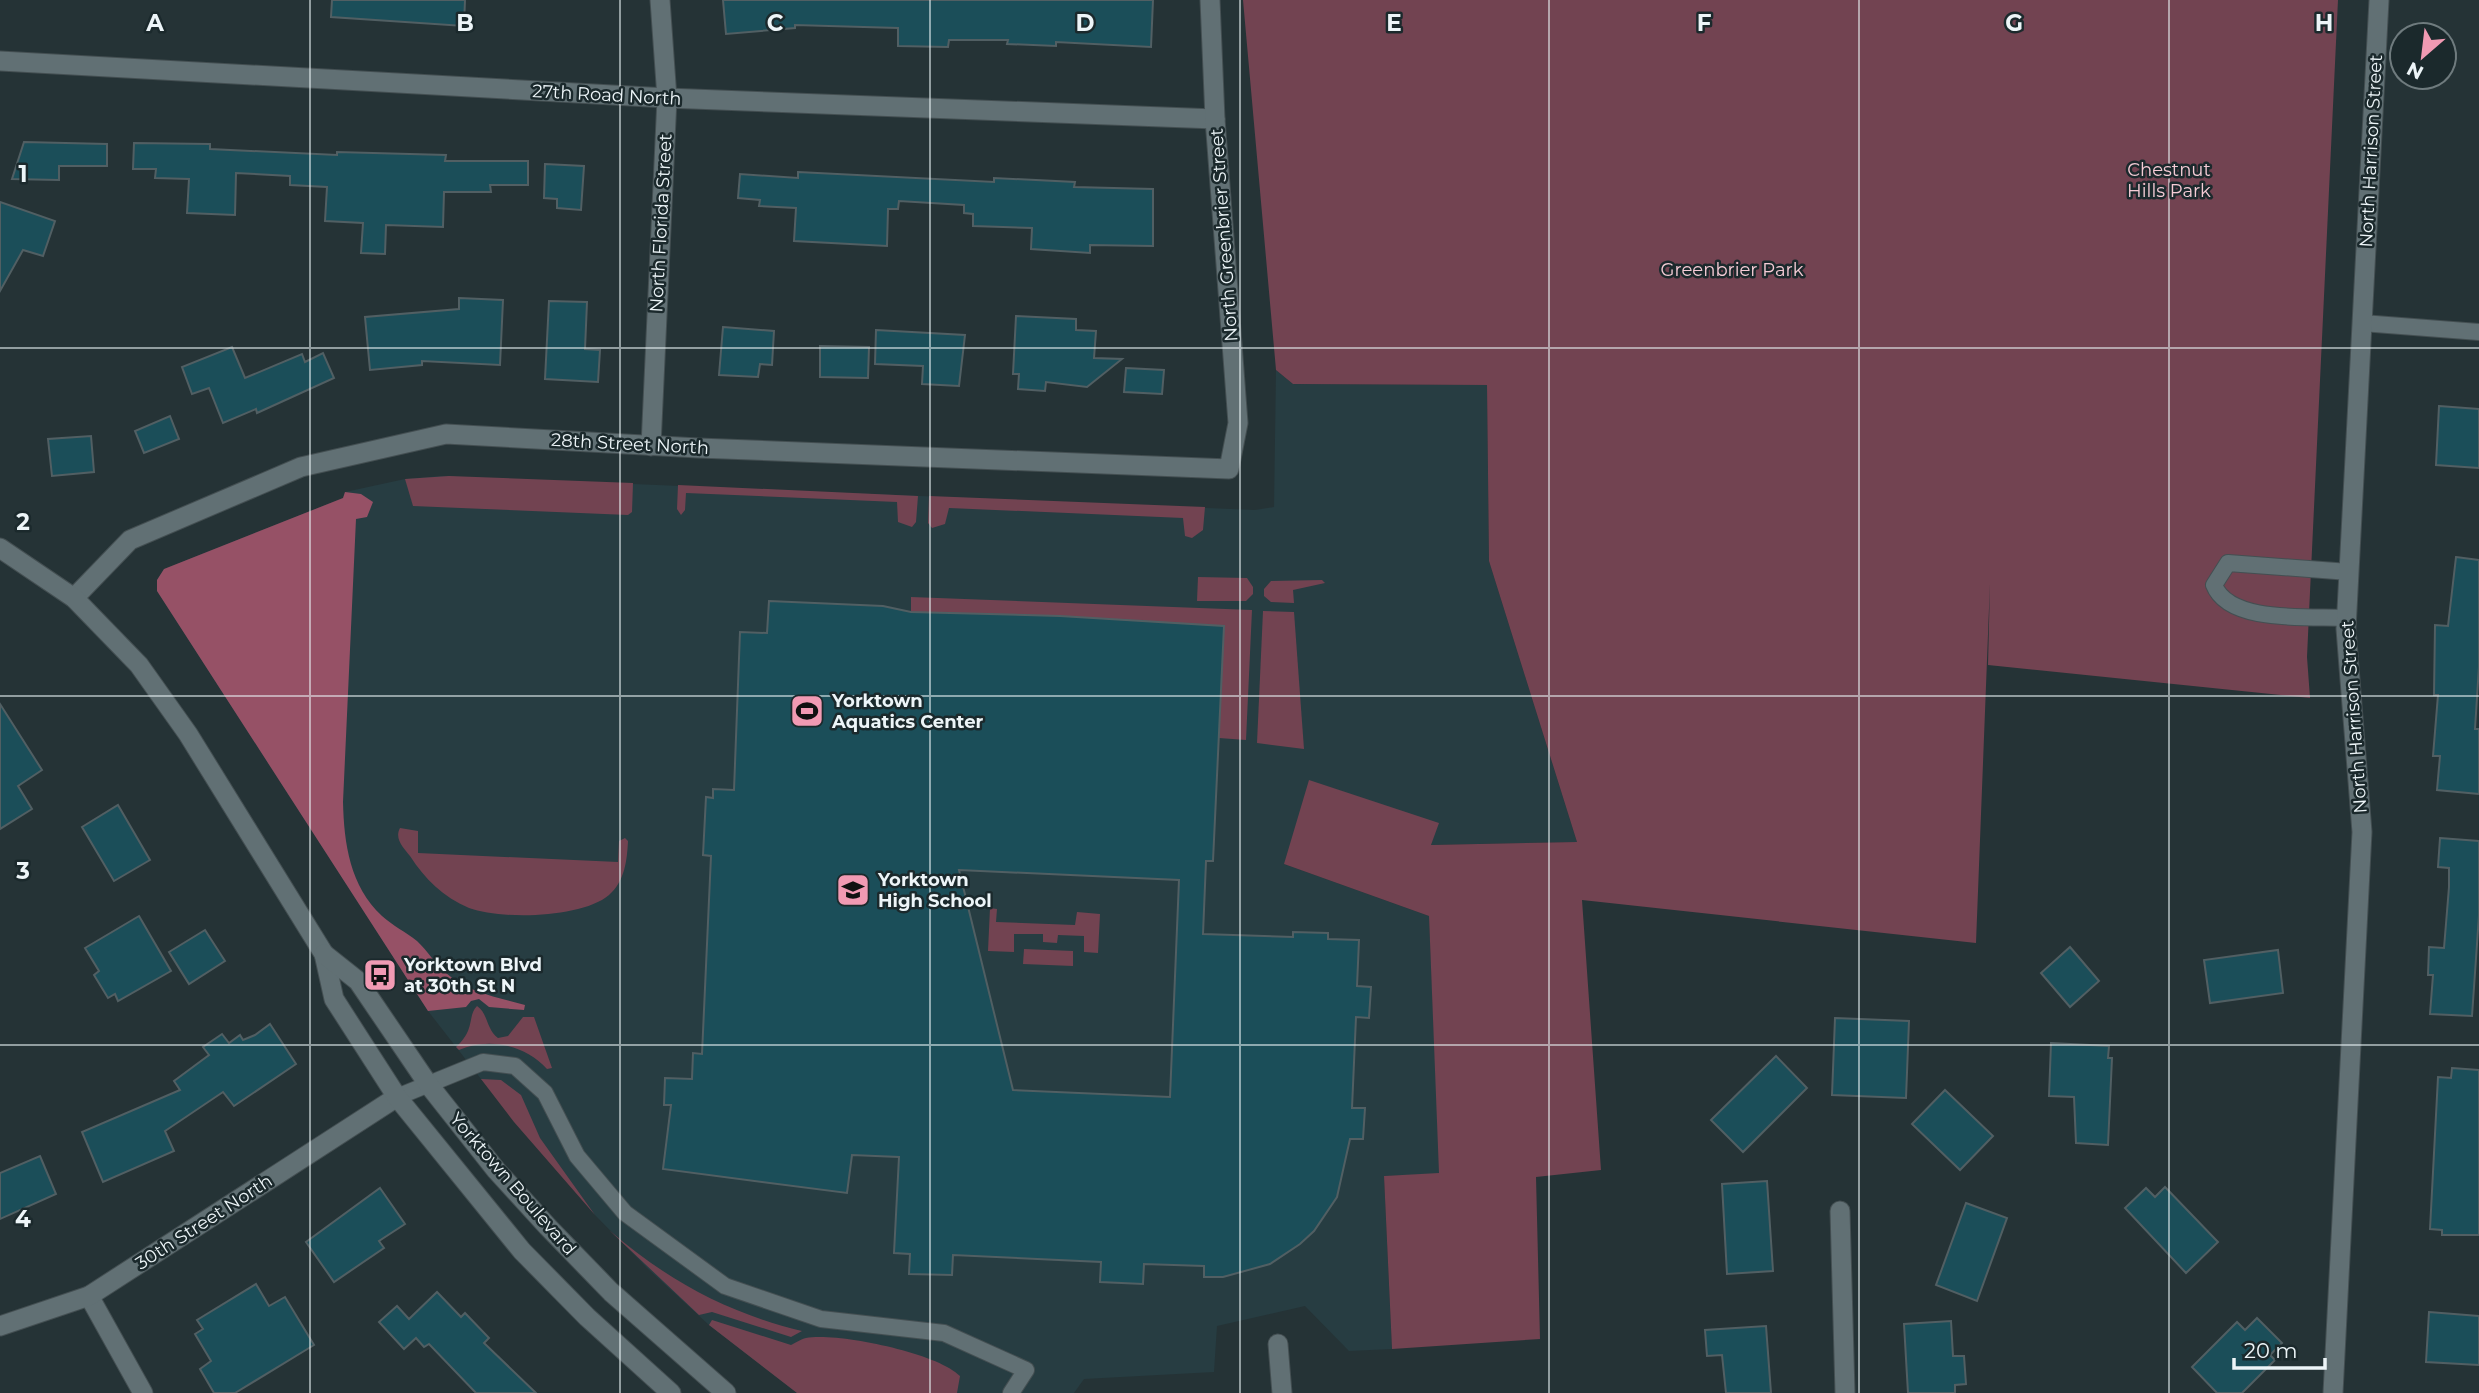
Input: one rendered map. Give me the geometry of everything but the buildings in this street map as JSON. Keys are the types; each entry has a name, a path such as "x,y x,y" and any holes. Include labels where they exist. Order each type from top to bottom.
{"street":[{"name":"North Florida Street","path":"651,446 667,98 660,0"},
{"name":"North Greenbrier Street","path":"1210,0 1215,119 1238,423 1229,469"},
{"name":"North Harrison Street","path":"2333,1393 2362,832 2348,680 2347,618 2379,0"},
{"name":"27th Road North","path":"0,61 667,98 1215,119"},
{"name":"28th Street North","path":"74,598 130,540 301,467 446,434 651,446 1229,469"},
{"name":"Yorktown Boulevard","path":"0,548 74,598 139,665 188,734 324,954 334,999 397,1097 522,1251 587,1317 671,1393"},
{"name":"Yorktown Boulevard","path":"324,954 358,981 428,1084 496,1170 548,1227 621,1301 726,1393"},
{"name":"30th Street North","path":"0,1326 89,1296 397,1097"},
{"path":"1840,1211 1845,1393"},
{"path":"89,1296 143,1393"},
{"path":"1278,1344 1282,1393"}],"lane":[{"path":"2362,323 2479,331"},
{"path":"2347,618 2251,613 2228,605 2219,598 2214,585 2228,564 2349,572"},
{"path":"397,1097 483,1062 515,1066 545,1093 577,1156 625,1213 725,1286 821,1319 944,1333 1026,1370 1011,1393"}],"shaded area":[{"name":"Yorktown High School","path":"1276,370 1293,384 1487,385 1489,561 1577,842 1431,845 1438,823 1284,864 1429,916 1440,1174 1384,1176 1392,1349 1349,1351 1305,1306 1217,1326 1214,1372 1084,1379 1074,1393 797,1393 709,1325 647,1268 595,1215 481,1079 428,1011 157,591 157,580 164,569 343,498 345,492 405,479 441,476 1255,510 1274,507"},
{"path":"345,492 361,494 373,502 367,517 356,519 343,802 351,864 371,904 386,920 417,941 446,973 474,990 525,1005 524,1010 489,1007 479,999 471,1001 466,1007 428,1011 157,591 157,580 164,569 343,498"}],"green space":[{"name":"Greenbrier Park","path":"1243,0 2338,0 2307,657 2310,698 1988,665 1990,583 1976,943 1582,900 1601,1170 1536,1177 1540,1339 1392,1349 1384,1176 1439,1173 1429,916 1284,864 1309,780 1439,823 1431,845 1577,842 1489,561 1487,385 1293,384 1276,370"},
{"path":"449,476 633,483 632,512 628,515 413,506 405,479"},
{"path":"678,485 918,496 916,522 912,527 898,522 897,502 686,493 685,510 681,515 677,509"},
{"path":"929,496 1205,507 1203,530 1192,538 1185,536 1183,518 949,508 945,524 932,528 928,523"},
{"path":"1198,577 1247,578 1253,587 1253,594 1246,601 1197,601"},
{"path":"1322,580 1325,583 1293,590 1294,603 1271,602 1264,596 1264,589 1271,581"},
{"path":"911,597 1252,610 1246,740 1219,738 1224,626 911,612"},
{"path":"1263,611 1294,612 1304,749 1257,743"},
{"path":"400,828 418,831 418,853 618,862 619,841 625,838 628,841 627,855 619,883 609,895 597,903 541,915 483,912 469,908 435,887 400,843"},
{"path":"990,908 997,909 996,922 1075,925 1077,912 1100,914 1098,953 1084,952 1084,936 1058,935 1057,943 1043,942 1043,934 1014,934 1014,952 988,951"},
{"path":"1024,949 1073,951 1073,966 1023,964"},
{"path":"477,1006 498,1038 508,1036 523,1017 534,1017 552,1068 547,1069 528,1054 506,1046 482,1044 459,1050 456,1047 469,1029"},
{"path":"481,1079 501,1080 521,1095 540,1138 595,1215 514,1122"},
{"path":"609,1230 653,1264 699,1292 748,1315 802,1331 791,1337 712,1312 699,1315"},
{"path":"712,1320 791,1345 804,1339 840,1338 910,1352 960,1376 957,1393 797,1393 709,1325"}],"place":[{"name":"Yorktown Aquatics Center","path":"807,711"},
{"name":"Yorktown High School","path":"853,890"},
{"name":"Yorktown Blvd at 30th St N","path":"380,975"}],"park label":[{"name":"Chestnut Hills Park","path":"2169,180"}]}
